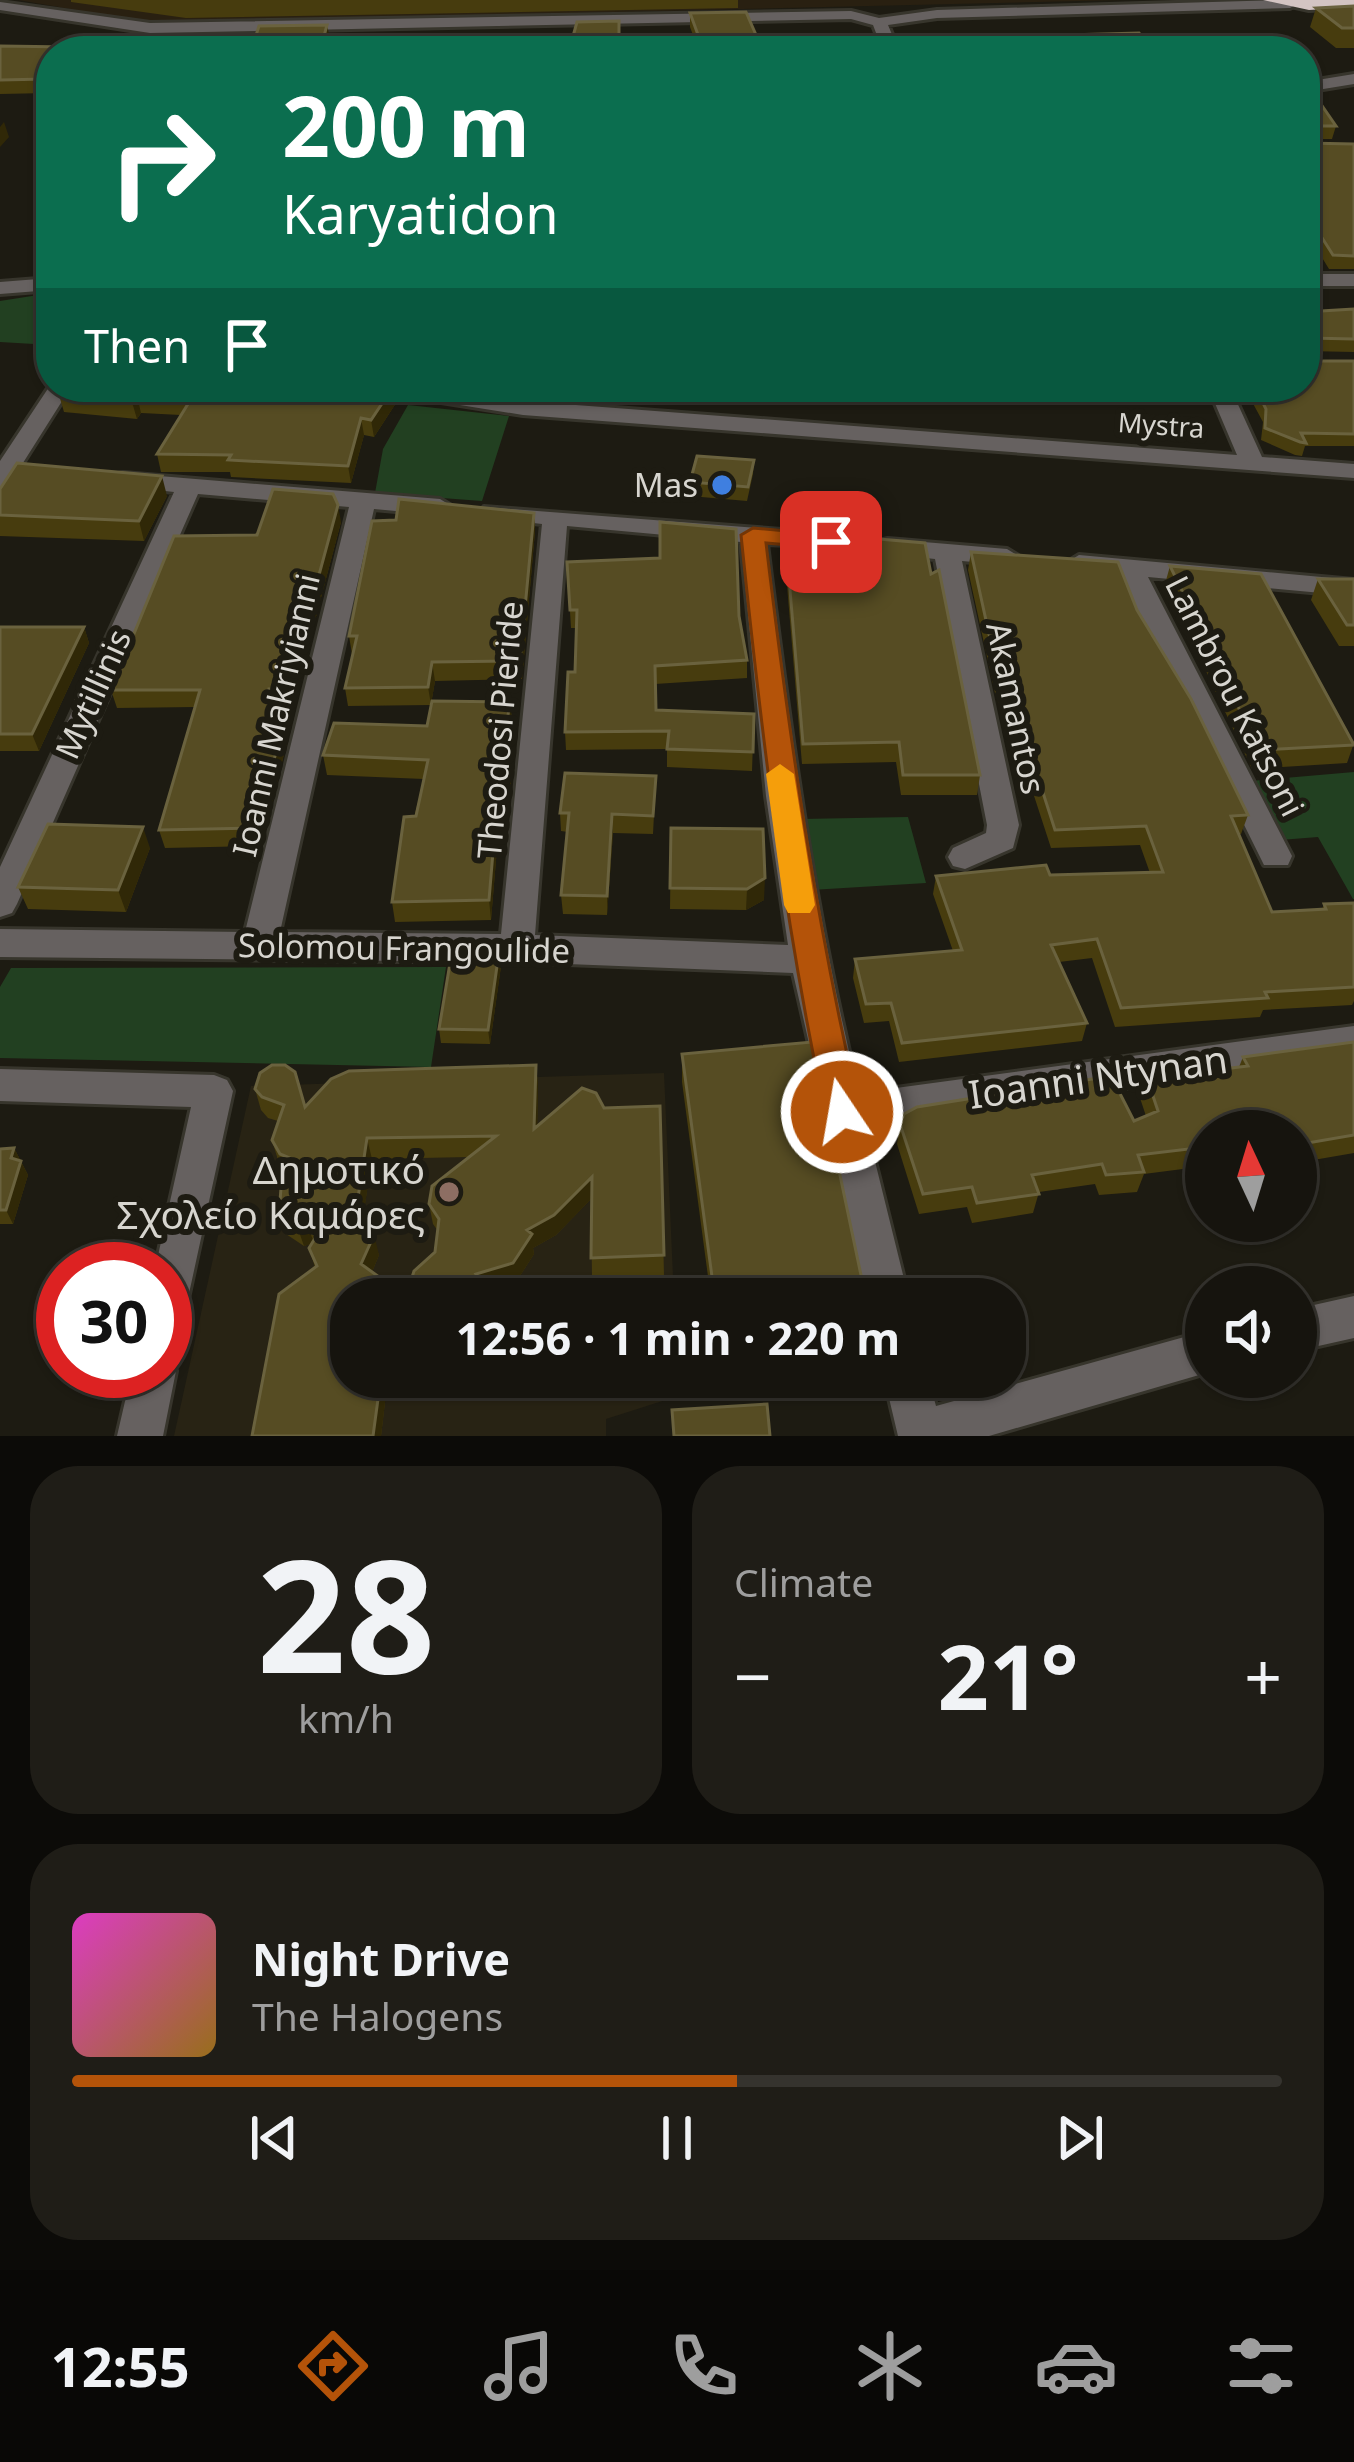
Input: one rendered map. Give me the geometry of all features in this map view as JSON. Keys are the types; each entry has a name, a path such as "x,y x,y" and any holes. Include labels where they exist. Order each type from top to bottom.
{"highway":[{"path":"1281,2 1354,2"}],"street":[{"path":"0,6 150,28 851,15 879,22 898,13 1238,0"},
{"path":"851,15 865,6 898,13 1281,2"},
{"path":"879,22 885,36"},
{"path":"1320,85 1354,79"},
{"path":"1320,276 1354,280"},
{"path":"5,287 36,285"},
{"path":"12,474 29,434 50,402"},
{"name":"Mystra","path":"485,402 1354,471"},
{"path":"1226,402 1252,463"},
{"path":"0,432 29,434"},
{"path":"98,478 1354,588"},
{"name":"Mytillinis","path":"0,904 189,486"},
{"name":"Ioanni Makriyianni","path":"259,946 363,501"},
{"name":"Theodosi Pieride","path":"517,948 555,518"},
{"path":"753,535 782,796 808,960 883,1278"},
{"name":"Akamantos","path":"947,552 1004,825 1001,840 965,856"},
{"name":"Lambrou Katsoni","path":"1130,568 1276,856"},
{"name":"Solomou Frangoulide","path":"0,943 517,948 808,960"},
{"name":"Ioanni Ntynan","path":"842,1112 1354,1041"},
{"path":"0,1084 214,1091 182,1242"},
{"path":"1317,1325 1354,1317"},
{"path":"911,1398 920,1434 1185,1358"},
{"path":"140,1436 148,1398"}],"shaded area":[{"path":"18,0 1123,0 152,23"},
{"name":"Δημοτικό Σχολείο Καμάρες","path":"664,1073 673,1278 330,1278 330,1398 672,1398 606,1419 606,1436 174,1436 182,1398 192,1398 192,1354 251,1086"}],"green space":[{"path":"36,295 36,344 0,342 0,301"},
{"path":"408,405 509,416 482,501 375,493 383,449"},
{"path":"1354,772 1353,899 1318,837 1280,840 1251,781"},
{"path":"908,817 926,883 811,890 802,819"},
{"path":"446,967 431,1067 0,1058 0,987 11,968"}],"building":[{"path":"1354,6 1354,28 1342,28 1316,8"},
{"path":"746,12 756,36 698,36 690,13"},
{"path":"619,21 619,36 573,36 577,22"},
{"path":"327,25 324,36 256,36 259,26"},
{"path":"1139,33 1142,36 1032,36"},
{"path":"0,46 36,47 36,79 0,80"},
{"path":"1320,103 1336,126 1320,126"},
{"path":"1320,143 1354,144 1354,256 1333,255 1320,235"},
{"path":"1354,309 1354,339 1320,338 1320,311"},
{"path":"1320,361 1354,361 1354,434 1301,433 1306,443 1300,442 1265,428 1262,402 1320,402"},
{"path":"189,402 383,402 371,420 361,418 348,466 228,460 231,455 157,454"},
{"path":"697,456 754,460 748,487 690,482"},
{"path":"17,463 162,476 139,521 0,515 0,489"},
{"path":"273,489 333,494 338,505 288,689 269,689 268,722 283,724 257,828 159,830 200,690 111,690 174,536 257,535"},
{"path":"399,499 534,513 520,661 432,662 428,687 345,688 357,636 349,636 372,521 396,520"},
{"path":"660,522 736,529 739,616 747,660 655,666 656,710 754,714 753,752 667,749 669,731 565,732 568,672 575,672 577,610 570,610 567,562 660,558"},
{"path":"785,531 925,543 931,574 939,570 980,775 903,775 899,742 803,744"},
{"path":"971,552 1118,562 1137,610 1191,699 1248,815 1231,816 1272,912 1354,903 1354,987 1121,1008 1097,939 1051,945 1087,1023 902,1043 891,1003 866,1004 855,959 962,950 936,876 1046,865 1050,875 1163,872 1146,826 1055,830 1027,743 1022,743 998,675"},
{"path":"1170,566 1261,574 1354,745 1259,750"},
{"path":"1318,579 1354,579 1354,625 1347,625"},
{"path":"0,627 84,627 32,734 0,734"},
{"path":"432,701 510,702 503,748 511,749 511,754 502,804 497,804 489,900 392,902 404,817 416,816 428,760 323,755 334,723 427,726"},
{"path":"565,773 656,776 653,816 612,814 607,896 561,895 569,813 560,813"},
{"path":"48,824 143,827 118,890 18,887"},
{"path":"671,828 763,829 765,878 747,889 670,888"},
{"path":"452,951 499,952 488,1030 439,1029"},
{"path":"812,1042 862,1278 712,1278 682,1054"},
{"path":"1354,1042 1354,1135 1317,1141 1317,1110 1185,1110 1185,1149 1138,1155 1144,1172 1106,1175 1102,1164 1032,1175 1039,1194 977,1203 972,1187 923,1194 900,1124 904,1114 917,1107 1111,1076 1134,1121 1158,1111 1147,1078 1248,1066 1243,1057"},
{"path":"272,1065 285,1065 295,1072 305,1107 331,1079 349,1071 536,1065 534,1129 582,1088 596,1093 604,1108 660,1106 664,1255 591,1258 592,1177 554,1215 527,1230 532,1234 513,1263 476,1274 479,1278 412,1278 435,1252 439,1219 429,1204 432,1186 496,1136 367,1138 356,1211 367,1219 374,1235 361,1264 380,1278 330,1278 330,1398 378,1398 373,1436 252,1436 279,1294 317,1266 309,1248 317,1235 310,1232 311,1221 297,1226 279,1214 281,1188 302,1163 280,1154 272,1140 284,1105 262,1097 255,1089 260,1073"},
{"path":"14,1148 11,1158 21,1161 6,1210 0,1210 0,1149"},
{"path":"767,1404 770,1436 674,1436 672,1410"}],"slow traffic":[{"path":"780,774 799,905"}],"place":[{"name":"Mas","path":"722,485"},
{"name":"Δημοτικό Σχολείο Καμάρες","path":"449,1192"}],"route":[{"path":"831,542 753,535 782,796 808,960 842,1112"}]}
